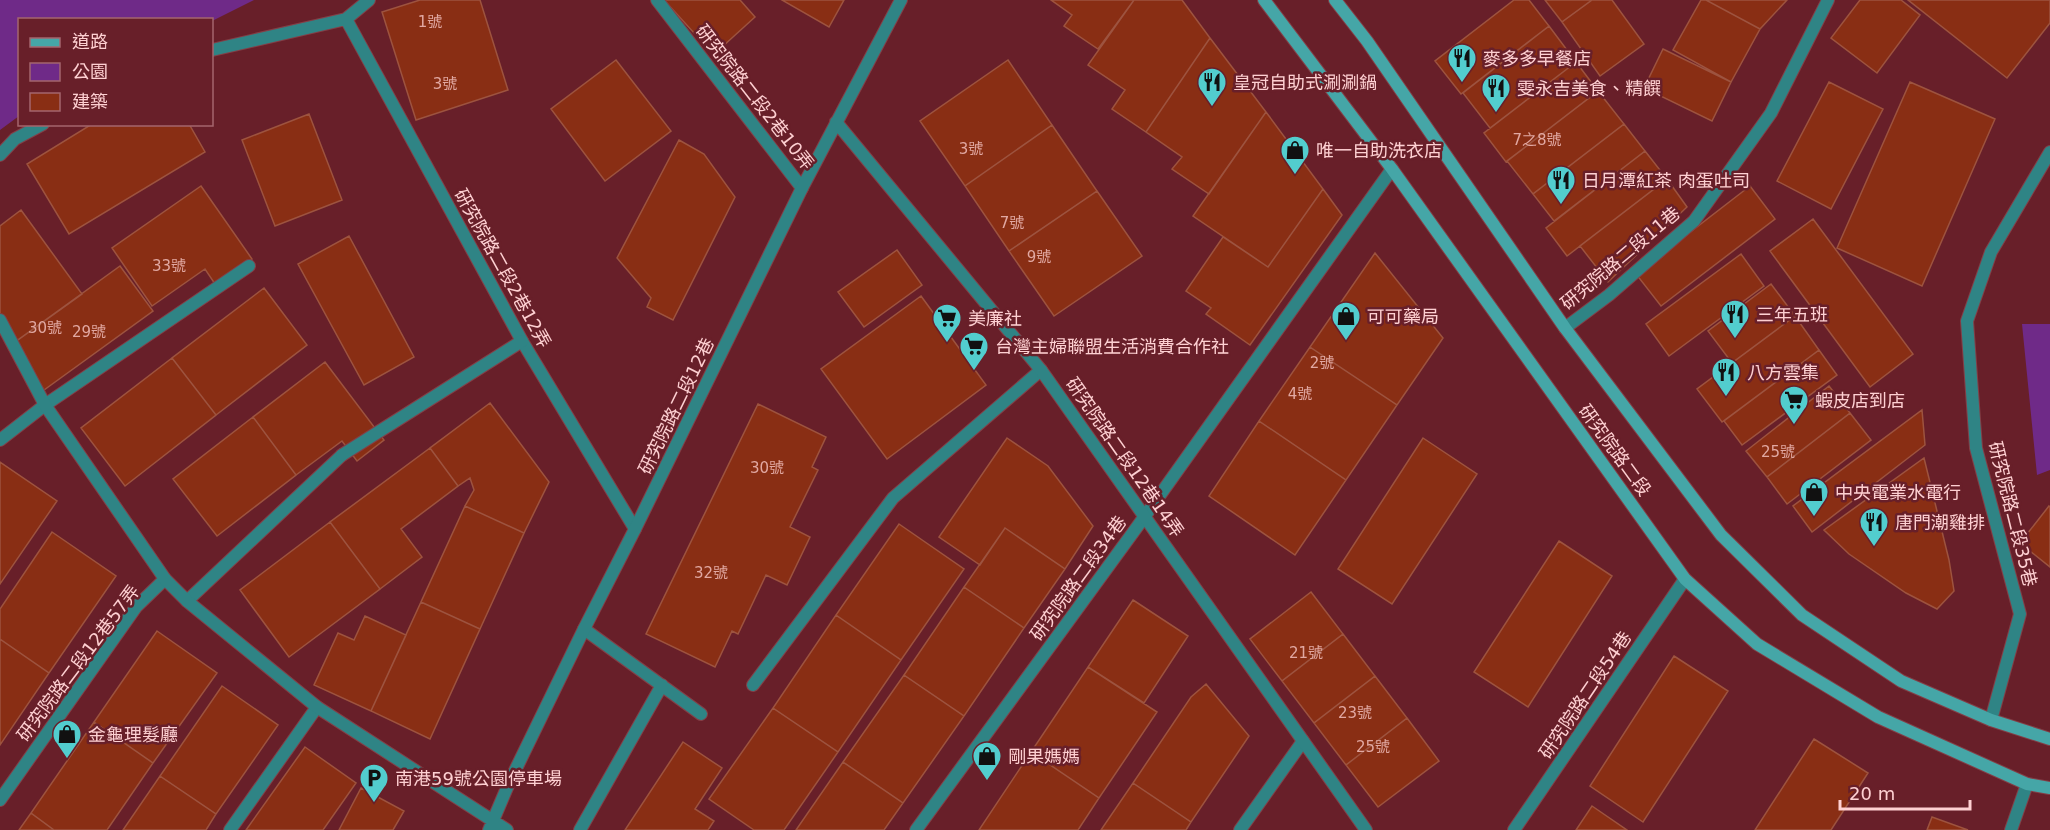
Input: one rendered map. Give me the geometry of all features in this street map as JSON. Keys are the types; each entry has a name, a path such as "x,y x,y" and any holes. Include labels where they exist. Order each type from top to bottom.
{"main road":[{"name":"研究院路二段","path":"1264,0 1392,169 1686,579 1758,644 1878,717 2027,784 2050,788"},
{"name":"研究院路二段","path":"1335,0 1367,41 1565,327 1721,535 1802,615 1901,681 1991,720 2050,739"}],"street":[{"path":"213,50 346,19 369,0"},
{"name":"研究院路二段2巷10弄","path":"657,0 802,188"},
{"name":"研究院路二段12巷","path":"491,826 509,783 584,629 802,188 901,0"},
{"name":"研究院路二段11巷","path":"1565,327 1609,295 1694,221 1771,113 1828,0"},
{"name":"研究院路二段2巷12弄","path":"346,19 522,341 635,529"},
{"name":"研究院路二段12巷14弄","path":"836,122 1041,370 1366,830"},
{"path":"0,155 15,139 39,126"},
{"name":"研究院路二段35巷","path":"1991,720 2020,614 1976,448 1967,321 1991,252 2050,152"},
{"name":"研究院路二段34巷","path":"916,830 1145,516 1392,169"},
{"path":"0,440 45,405 249,266"},
{"name":"研究院路二段12巷57弄","path":"0,320 45,405 165,579 187,601 317,707 491,826 507,830"},
{"path":"187,601 342,455 522,341"},
{"path":"753,685 893,498 1041,370"},
{"name":"研究院路二段12巷57弄","path":"0,800 136,607 165,579"},
{"name":"研究院路二段54巷","path":"1514,830 1686,579"},
{"path":"584,629 701,714"},
{"path":"580,830 662,685"},
{"path":"230,830 317,707"},
{"path":"1240,830 1303,741"},
{"path":"2011,830 2027,784"}],"green space":[{"path":"0,0 254,0 213,20 213,18 18,18 18,117 0,130"},
{"path":"2022,324 2050,324 2050,470 2037,475"}],"building":[{"path":"420,0 480,0 508,90 416,120 382,12"},
{"path":"664,0 740,0 755,17 722,47 704,27 695,34"},
{"path":"782,0 844,0 829,27"},
{"path":"1051,0 1134,0 1098,49 1064,26 1072,15"},
{"path":"1134,0 1182,0 1210,38 1146,132 1112,109 1125,90 1088,65"},
{"path":"1514,0 1529,0 1549,26 1461,94 1435,61"},
{"path":"1545,0 1592,0 1562,22"},
{"path":"1592,0 1612,0 1644,44 1600,76 1562,22"},
{"path":"1701,0 1706,0 1760,29 1731,82 1673,50"},
{"path":"1706,0 1787,0 1760,29"},
{"path":"1860,0 1901,0 1920,15 1877,73 1831,38"},
{"path":"1908,0 2050,0 2050,23 2007,78"},
{"path":"1549,26 1576,62 1490,128 1463,93"},
{"path":"1210,38 1266,112 1209,194 1172,169 1182,157 1146,132"},
{"path":"1663,49 1731,82 1712,121 1644,88"},
{"path":"616,60 671,131 605,181 551,109"},
{"path":"1008,60 1052,125 965,186 920,121"},
{"path":"1576,62 1598,91 1506,162 1484,133"},
{"path":"1829,82 1883,109 1831,209 1777,181"},
{"path":"1910,82 1995,119 1922,286 1837,248"},
{"path":"1598,91 1624,124 1533,194 1507,161"},
{"path":"1266,112 1323,189 1268,267 1193,216"},
{"path":"309,114 342,200 275,226 242,140"},
{"path":"1624,124 1645,151 1554,221 1533,194"},
{"path":"1052,125 1097,191 1009,251 965,186"},
{"path":"89,126 190,126 205,152 69,234 27,164"},
{"path":"679,140 704,154 735,197 673,320 647,307 651,298 617,258"},
{"path":"1645,151 1667,179 1567,256 1546,228"},
{"path":"1667,179 1687,207 1608,282 1580,246"},
{"path":"201,186 252,259 215,284 205,269 152,306 112,248"},
{"path":"1750,186 1775,219 1661,306 1636,274"},
{"path":"1323,189 1342,215 1250,345 1206,314 1211,308 1186,291 1223,237 1268,267"},
{"path":"1097,191 1142,256 1054,316 1009,251"},
{"path":"21,210 82,294 11,345 0,329 0,226"},
{"path":"1813,219 1913,354 1870,387 1770,251"},
{"path":"349,236 414,357 364,385 298,264"},
{"path":"897,250 922,285 864,327 838,292"},
{"path":"1375,253 1443,338 1397,405 1310,347"},
{"path":"1741,254 1764,286 1669,356 1646,324"},
{"path":"120,266 153,311 44,390 11,345"},
{"path":"1771,284 1795,316 1732,363 1708,331"},
{"path":"264,288 307,345 216,415 172,358"},
{"path":"921,296 986,385 887,459 821,369"},
{"path":"1795,316 1819,350 1722,422 1697,389"},
{"path":"1310,347 1397,405 1346,480 1259,421"},
{"path":"1819,350 1837,375 1742,445 1724,421"},
{"path":"172,358 216,415 125,486 81,428"},
{"path":"325,362 384,440 357,461 342,441 296,475 253,417"},
{"path":"1829,386 1850,413 1767,477 1746,451"},
{"path":"490,403 549,482 524,533 465,506 474,490 470,478 458,486 430,448"},
{"path":"758,404 826,437 812,467 818,470 790,527 810,537 787,585 766,575 738,634 732,631 715,667 646,634"},
{"path":"1922,410 1925,445 1812,532 1793,506"},
{"path":"1850,413 1871,440 1787,504 1767,477"},
{"path":"253,417 296,475 217,536 173,479"},
{"path":"1259,421 1346,480 1295,555 1209,496"},
{"path":"1007,438 1048,466 1093,526 1065,569 1005,528 980,565 939,537"},
{"path":"1423,438 1477,474 1392,604 1338,569"},
{"path":"430,448 458,486 401,529 422,557 380,589 330,522"},
{"path":"1924,458 1949,560 1954,591 1937,609 1906,593 1849,554 1824,530"},
{"path":"0,462 57,501 0,584"},
{"path":"465,506 524,533 480,629 421,602"},
{"path":"2050,507 2050,567 2020,543"},
{"path":"330,522 380,589 289,657 240,590"},
{"path":"899,524 964,569 901,660 836,615"},
{"path":"1005,528 1065,569 1024,628 964,587"},
{"path":"52,532 116,576 49,673 0,639 0,609"},
{"path":"1559,541 1612,576 1528,707 1474,672"},
{"path":"964,587 1024,628 964,716 904,675"},
{"path":"1311,592 1343,634 1282,681 1250,639"},
{"path":"1133,600 1188,636 1144,703 1088,667"},
{"path":"421,602 480,629 430,739 371,711"},
{"path":"836,615 901,660 838,752 773,708"},
{"path":"365,616 406,635 371,711 314,685 338,633 354,640"},
{"path":"157,631 217,673 153,763 94,722"},
{"path":"1343,634 1375,676 1314,723 1282,681"},
{"path":"0,639 49,673 0,745"},
{"path":"1674,656 1728,691 1643,822 1590,786"},
{"path":"1088,667 1157,712 1099,798 1031,752"},
{"path":"904,675 964,716 903,803 843,762"},
{"path":"1375,676 1407,718 1346,765 1314,723"},
{"path":"1206,684 1249,736 1191,822 1133,783 1191,697"},
{"path":"222,686 278,725 216,814 160,776"},
{"path":"773,708 838,752 784,830 754,830 709,799"},
{"path":"1407,718 1439,761 1378,807 1346,765"},
{"path":"94,722 153,763 107,830 54,830 31,813"},
{"path":"1814,739 1868,773 1831,830 1755,830"},
{"path":"683,742 722,768 695,809 714,821 708,830 625,830"},
{"path":"305,747 356,783 323,830 246,830"},
{"path":"1031,752 1099,798 1078,830 979,830"},
{"path":"843,762 903,803 884,830 796,830"},
{"path":"160,776 216,814 206,830 123,830"},
{"path":"1133,783 1191,822 1186,830 1101,830"},
{"path":"361,788 404,811 393,830 339,830"},
{"path":"1592,806 1627,830 1576,830"},
{"path":"31,813 54,830 19,830"},
{"path":"1932,817 1968,830 1927,830"}],"place":[{"name":"麥多多早餐店","path":"1462,84"},
{"name":"皇冠自助式涮涮鍋","path":"1212,108"},
{"name":"雯永吉美食、精饌","path":"1496,114"},
{"name":"唯一自助洗衣店","path":"1295,176"},
{"name":"日月潭紅茶 肉蛋吐司","path":"1561,206"},
{"name":"三年五班","path":"1735,340"},
{"name":"可可藥局","path":"1346,342"},
{"name":"美廉社","path":"947,344"},
{"name":"台灣主婦聯盟生活消費合作社","path":"974,372"},
{"name":"八方雲集","path":"1726,398"},
{"name":"蝦皮店到店","path":"1794,426"},
{"name":"中央電業水電行","path":"1814,518"},
{"name":"唐門潮雞排","path":"1874,548"},
{"name":"金龜理髮廳","path":"67,760"},
{"name":"剛果媽媽","path":"987,782"},
{"name":"南港59號公園停車場","path":"374,804"}]}
